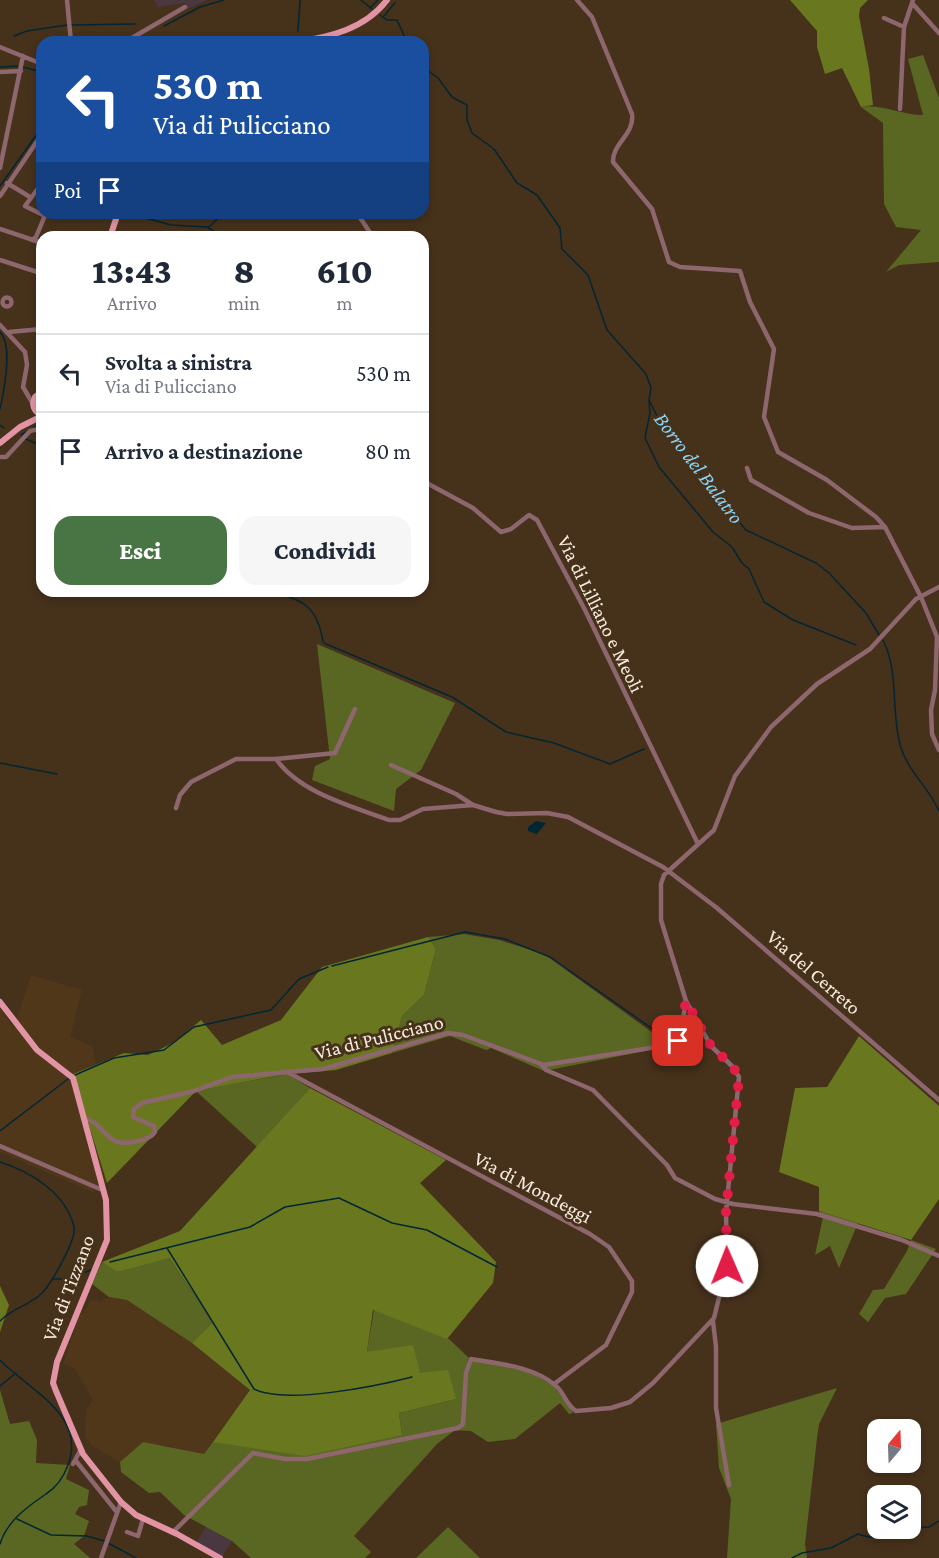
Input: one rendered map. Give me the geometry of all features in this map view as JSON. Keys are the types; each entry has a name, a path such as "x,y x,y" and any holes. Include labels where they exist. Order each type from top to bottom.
{"main road":[{"path":"324,36 343,32 370,16 387,0"},
{"path":"0,443 29,417 36,399"},
{"path":"33,405 36,409"},
{"path":"20,427 36,419"},
{"name":"Via di Tizzano","path":"0,1002 38,1050 72,1077 104,1188 107,1240 62,1347 53,1383 81,1449 121,1502 143,1519 173,1532 220,1558"}],"street":[{"path":"67,0 70,36"},
{"path":"577,0 592,17 632,114 630,129 615,152 613,162 652,209 669,262 680,267 740,271 750,302 772,341 774,349 764,417 778,452 827,480 872,512 885,527 921,597 938,637 935,690 931,710 932,734 939,750"},
{"path":"900,109 904,27 912,2"},
{"path":"912,2 939,33"},
{"path":"136,36 185,7"},
{"path":"884,18 904,27"},
{"path":"0,47 23,60 36,63"},
{"path":"0,168 23,60"},
{"path":"0,72 22,70"},
{"path":"0,196 36,142"},
{"path":"7,183 30,198"},
{"path":"36,190 25,206 36,210"},
{"path":"0,229 36,240"},
{"path":"0,260 36,271"},
{"path":"0,325 9,332 25,352 25,390 33,405"},
{"path":"9,332 36,330"},
{"path":"25,390 32,394 36,393"},
{"path":"0,457 6,457 30,431 36,430"},
{"path":"747,468 751,480 809,513 852,528 885,527"},
{"name":"Via di Lilliano e Meoli","path":"429,484 473,508 501,532 511,529 529,515 537,520 585,610 698,844"},
{"path":"667,869 714,830 730,785 768,730 817,684 874,646 921,597 939,587"},
{"path":"176,808 180,795 191,782 236,759 276,759 335,753 355,709"},
{"path":"276,759 284,769 309,787 389,820 400,820 423,808 473,805"},
{"path":"391,765 456,794 473,805"},
{"name":"Via del Cerreto","path":"473,805 507,814 547,813 568,817 667,869 717,908 939,1100"},
{"name":"Via di Pulicciano","path":"82,1118 88,1120 111,1140 127,1143 151,1137 156,1130 152,1125 134,1117 133,1111 139,1105 194,1091 232,1077 334,1066 451,1033 541,1064 675,1044 680,1037 686,1001 661,920 661,884 667,869"},
{"path":"686,1001 711,1046 733,1067 739,1077 727,1195 727,1266 713,1321 716,1347 716,1408 729,1485"},
{"path":"541,1064 546,1070 593,1090 667,1165 675,1178 716,1199 737,1205 817,1214 902,1240 939,1256"},
{"name":"Via di Mondeggi","path":"286,1072 590,1234 609,1247 632,1281 632,1292 606,1345 554,1384"},
{"path":"0,1146 100,1189 104,1188"},
{"path":"727,1195 730,1201 737,1205"},
{"path":"716,1199 726,1212"},
{"path":"173,1532 253,1453 285,1459 307,1458 458,1428 463,1424 466,1373 471,1359 518,1367 554,1384 576,1411 622,1405 653,1383 713,1321"},
{"path":"81,1449 75,1463 116,1511"},
{"path":"101,1558 121,1502"},
{"path":"127,1532 138,1536 143,1519"}],"shaded area":[{"path":"154,0 207,0 188,9 185,3 158,7"},
{"path":"31,975 82,990 70,1037 92,1046 96,1064 73,1075 107,1183 92,1192 0,1152 0,1008 14,1028"},
{"path":"109,1297 127,1300 192,1343 250,1390 204,1454 143,1442 120,1462 91,1445 85,1436 86,1409 93,1400 75,1369 63,1364 79,1317 92,1300 100,1302"},
{"path":"206,1526 232,1541 222,1557 196,1543"}],"green space":[{"path":"790,0 868,0 860,8 859,16 873,105 861,107 842,68 825,74 817,47 817,31"},
{"path":"923,55 939,98 939,262 899,265 886,272 921,230 896,227 884,204 883,123 861,107 868,106 923,115 908,59"},
{"path":"317,644 455,703 421,770 396,789 394,811 312,780 315,766 330,759"},
{"path":"464,934 499,940 544,954 671,1046 544,1071 491,1048 486,1050 450,1036 392,1053 402,1016 424,995 436,949 428,937"},
{"path":"428,937 436,949 424,995 402,1016 392,1053 336,1070 286,1074 196,1091 107,1183 73,1074 124,1053 148,1055 175,1042 201,1020 222,1045 281,1020 322,967"},
{"path":"859,1036 939,1106 939,1199 911,1240 819,1211 819,1187 779,1172 795,1088 827,1087"},
{"path":"287,1074 310,1088 257,1147 196,1091"},
{"path":"310,1088 446,1160 420,1183 496,1262 493,1283 447,1339 373,1310 367,1352 413,1345 420,1373 448,1370 456,1399 399,1413 402,1435 305,1456 213,1442 250,1390 192,1343 213,1322 169,1258 117,1272 102,1262 180,1231"},
{"path":"819,1211 858,1223 839,1268 830,1246 815,1255 823,1217"},
{"path":"911,1240 936,1249 906,1294 885,1298 868,1322 859,1314 873,1290 884,1289 907,1251"},
{"path":"168,1257 213,1322 192,1343 127,1300 109,1297 92,1284 102,1262 117,1272"},
{"path":"0,1286 9,1305 0,1332"},
{"path":"374,1310 449,1339 469,1358 467,1362 473,1360 526,1370 554,1386 573,1413 569,1414 560,1403 515,1439 488,1442 471,1431 455,1430 437,1444 354,1536 371,1552 365,1558 251,1558 232,1541 184,1515 160,1492 149,1493 121,1472 120,1462 143,1442 204,1454 213,1442 402,1434 399,1413 456,1399 420,1373 367,1352"},
{"path":"837,1388 819,1424 805,1544 807,1558 727,1558 731,1499 719,1468 716,1424"},
{"path":"0,1390 10,1424 29,1421 37,1440 36,1463 70,1465 66,1479 89,1490 87,1505 79,1507 75,1514 89,1521 84,1536 74,1544 90,1558 0,1558"},
{"path":"448,1527 480,1558 416,1558"}],"water":[{"path":"536,821 546,823 537,834 528,831 528,827"}],"waterway":[{"name":"Borro del Balatro","path":"164,26 200,7 224,0"},
{"path":"298,31 300,0"},
{"name":"Borro del Balatro","path":"361,0 372,9"},
{"path":"370,8 378,0"},
{"path":"384,16 395,3"},
{"name":"Borro del Balatro","path":"380,15 387,20 397,20 404,36"},
{"name":"Borro del Balatro","path":"71,25 135,24"},
{"name":"Borro del Balatro","path":"14,36 27,31 67,25"},
{"path":"0,67 18,66"},
{"path":"23,67 36,70"},
{"name":"Borro del Balatro","path":"429,71 438,78 452,97 467,105 467,120 472,133 494,149 517,183 537,195 560,228 562,249 588,275 607,330 646,374 651,388 649,400 659,420 719,499 746,530 816,563 829,573 866,613 879,635"},
{"path":"0,186 36,135"},
{"path":"149,219 171,225 207,227 213,231"},
{"path":"209,227 217,219"},
{"path":"0,332 4,338 7,357 0,409"},
{"path":"649,400 650,413 645,438 659,467 713,532 732,547 742,563 749,569 764,602 793,620 856,645"},
{"path":"0,425 4,428"},
{"path":"21,435 36,426"},
{"path":"26,439 36,443"},
{"path":"290,597 306,605 312,611 317,619 323,642 326,644 452,697 506,732 554,743 610,764 644,749"},
{"name":"Borro del Balatro","path":"883,640 891,666 901,748 909,765 939,811"},
{"path":"0,763 57,774"},
{"path":"332,966 465,932 505,939 550,957 671,1042"},
{"path":"75,1075 114,1058 164,1050 194,1027 271,1010 299,979 328,967"},
{"path":"0,1131 68,1079"},
{"path":"0,1162 24,1172 46,1186 63,1204 74,1227 68,1251 46,1288 32,1301 0,1321"},
{"path":"110,1262 250,1227 285,1207 339,1198 392,1223 427,1230 497,1267"},
{"path":"167,1248 254,1389 268,1393 308,1395 355,1389 412,1377"},
{"path":"53,1279 67,1279 91,1270"},
{"path":"0,1360 39,1393 62,1417 69,1431 72,1447 68,1465 60,1481 18,1515 7,1528 0,1544"},
{"path":"0,1386 16,1373"},
{"path":"17,1519 51,1535 87,1536 104,1541 136,1558"},
{"path":"921,1527 929,1527 939,1521"},
{"path":"792,1558 802,1553 831,1548 858,1534 867,1536"}],"route":[{"path":"678,1041 686,1001 711,1046 733,1067 739,1077 726,1212 727,1266"}]}
